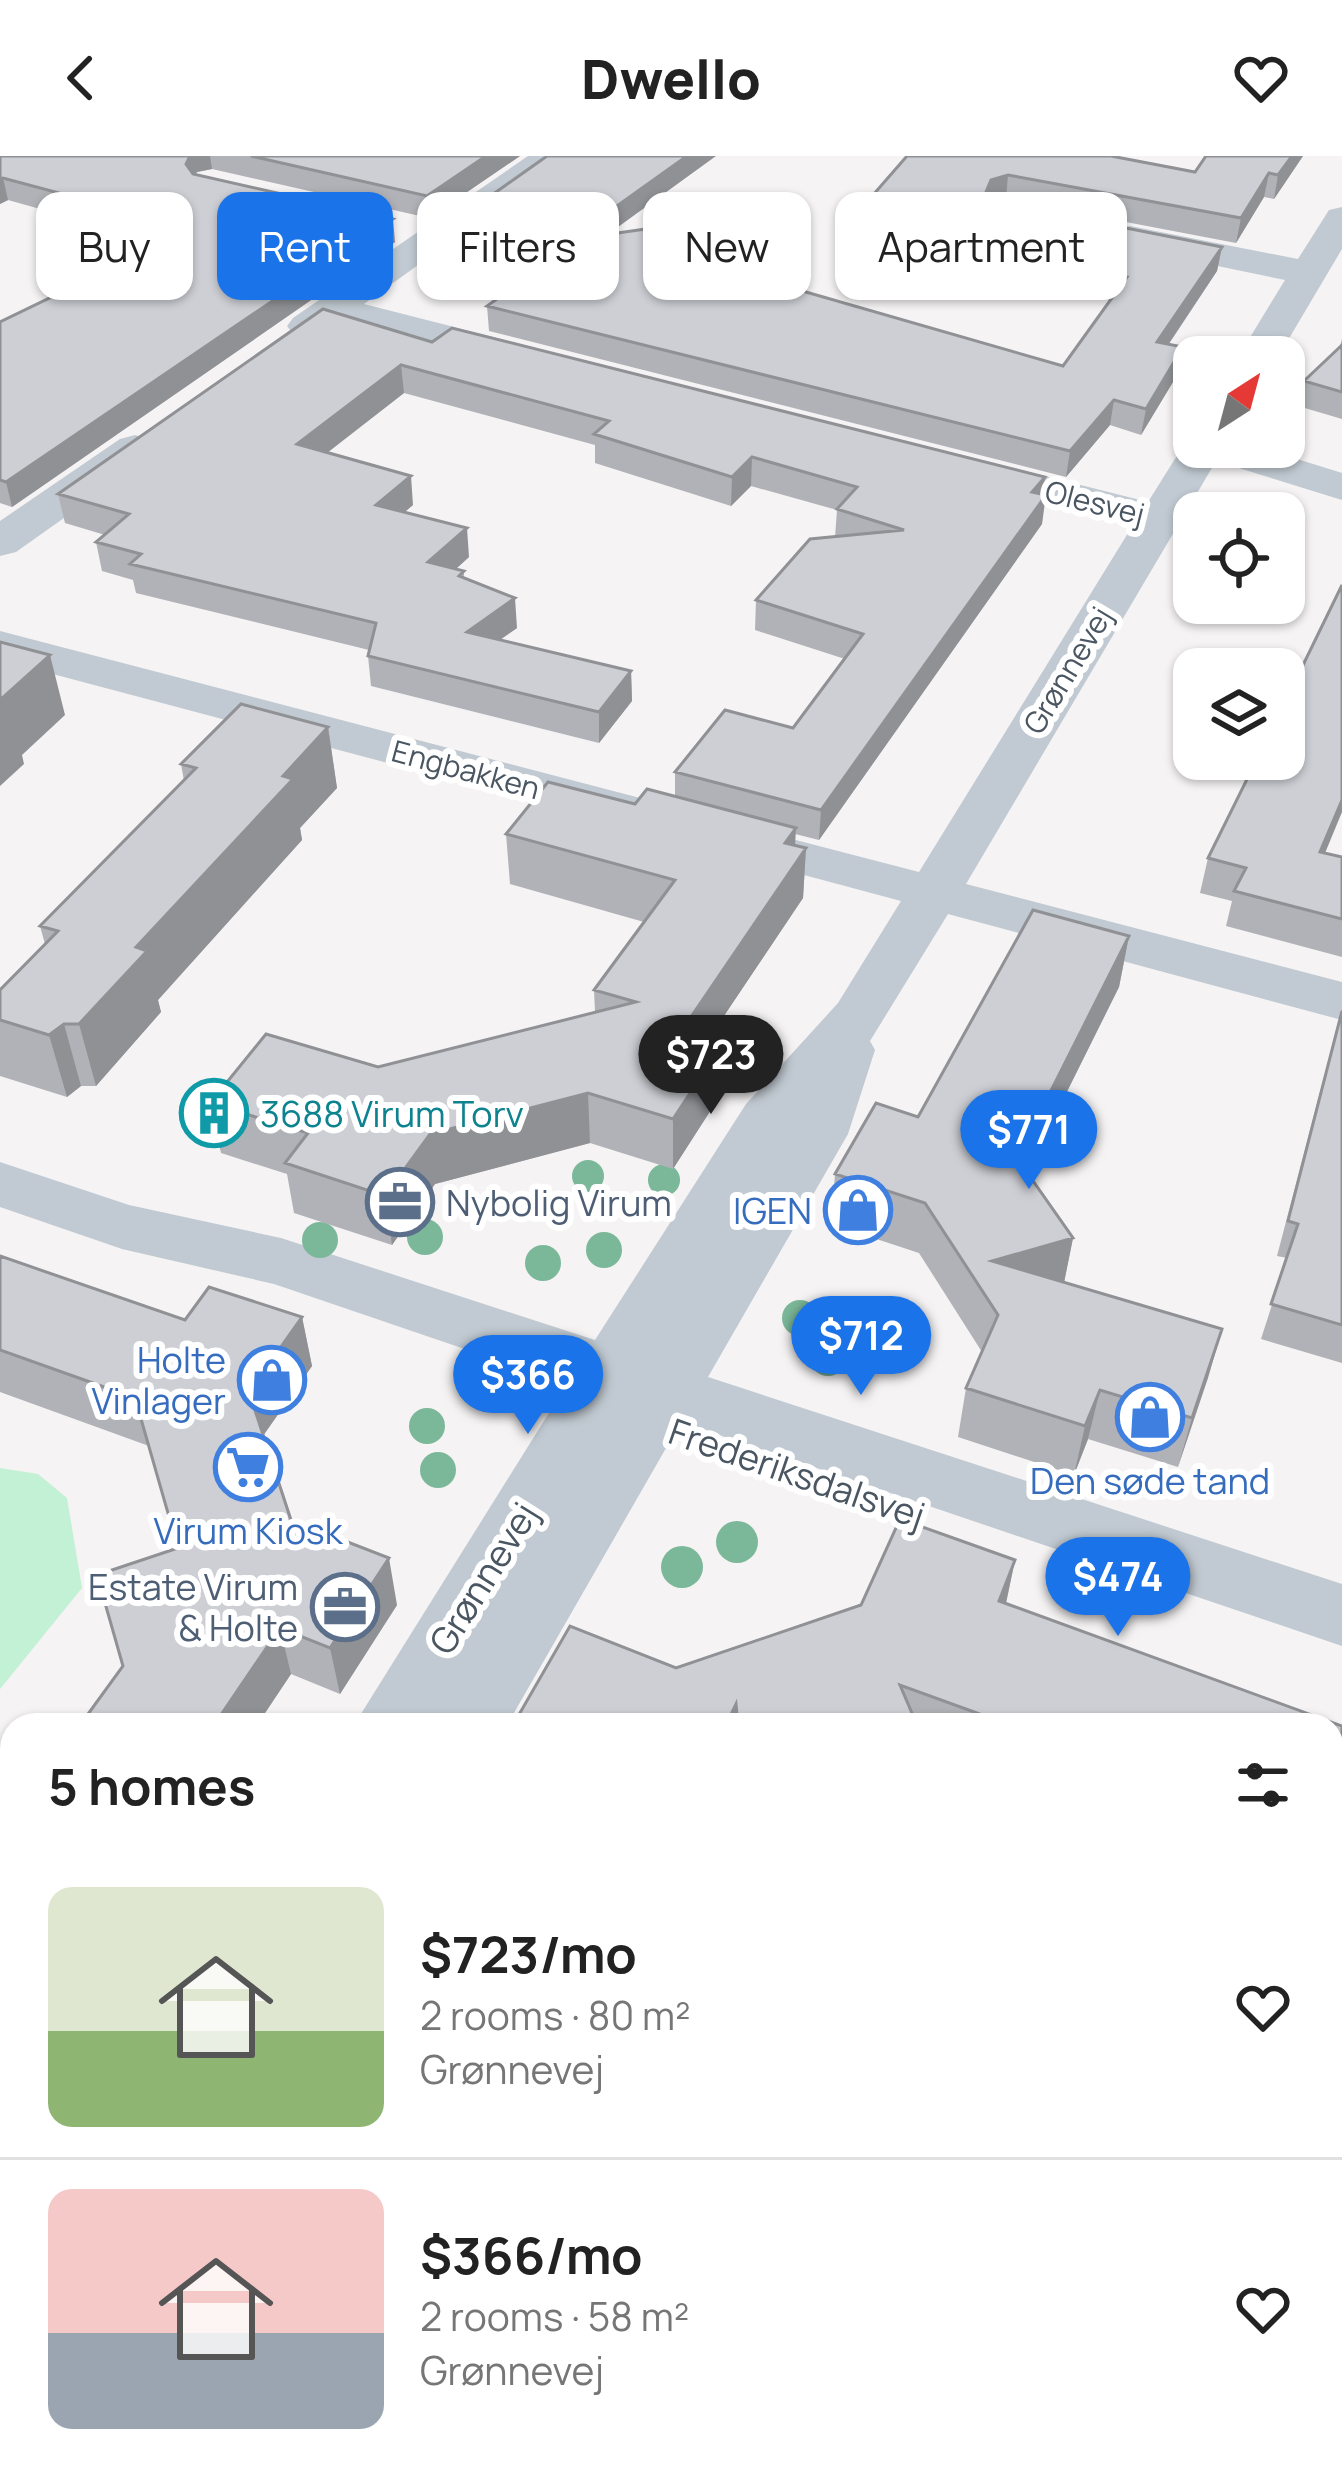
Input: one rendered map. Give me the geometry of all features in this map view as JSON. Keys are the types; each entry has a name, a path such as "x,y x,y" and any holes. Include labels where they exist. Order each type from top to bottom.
{"street":[{"path":"499,192 551,156"},
{"path":"1271,336 1342,218"},
{"path":"1127,237 1309,273"},
{"path":"274,350 417,249"},
{"path":"332,308 562,367"},
{"path":"0,542 157,432"},
{"name":"Olesvej","path":"930,460 1160,518"},
{"name":"Grønnevej","path":"401,1713 817,1134 859,1016 1190,468"},
{"path":"1282,468 1342,487"},
{"name":"Engbakken","path":"0,645 932,893"},
{"path":"932,893 1342,1001"},
{"name":"Frederiksdalsvej","path":"0,1184 122,1226 259,1292 628,1397 1342,1615"},
{"name":"Grønnevej","path":"472,1713 628,1397"},
{"name":"Frederiksdalsvej","path":"628,1397 1342,1657"}],"green space":[{"path":"0,1468 38,1474 67,1498 82,1588 0,1689"}],"building":[{"path":"0,156 190,156 186,164 193,174 273,192 217,192 217,300 274,300 6,482 0,480 0,322 45,300 193,300 193,192 55,192 0,179"},
{"path":"251,156 486,156 433,192 417,194"},
{"path":"547,156 687,156 619,205 619,192 496,192"},
{"path":"907,156 1111,156 1195,172 1206,156 1292,156 1278,175 1269,173 1241,218 1127,197 1127,192 1100,192 1008,175 991,180 986,192 876,192"},
{"path":"1127,228 1222,247 1157,342 1173,345 1173,364 1146,409 1114,400 1070,451 487,306 495,300 619,300 619,233 643,229 643,300 811,300 811,294 1063,366 1110,300 1127,300"},
{"path":"323,309 432,342 452,328 1045,477 1032,492 1046,495 821,810 675,772 725,710 793,728 863,634 756,600 810,539 904,530 837,509 857,487 752,457 732,477 594,434 609,421 401,365 297,444 411,476 376,505 467,528 428,562 464,571 459,576 515,598 467,632 631,671 599,712 368,656 376,623 130,564 141,554 96,542 129,514 58,494"},
{"path":"1342,345 1342,392 1305,380"},
{"path":"1342,585 1342,800 1320,852 1342,857 1342,919 1234,891 1246,868 1208,858 1247,780 1305,780 1305,661"},
{"path":"0,642 50,655 0,700"},
{"path":"241,704 328,727 283,776 293,779 136,947 147,951 79,1024 64,1024 49,1035 0,1020 0,990 58,931 40,926 196,768 181,764"},
{"path":"548,782 635,804 647,789 796,828 785,843 806,848 676,1039 717,1052 673,1119 588,1093 430,1134 385,1196 285,1163 308,1133 210,1103 266,1034 378,1067 636,1002 594,990 675,880 506,834"},
{"path":"1033,910 1129,936 1017,1158 1073,1238 992,1261 1222,1329 1192,1418 1100,1390 1085,1426 966,1388 998,1315 925,1203 835,1174 876,1103 918,1117"},
{"path":"1342,1011 1342,1325 1271,1304 1298,1224 1288,1221"},
{"path":"0,1256 185,1320 209,1287 302,1317 249,1392 291,1520 389,1558 330,1648 280,1628 222,1713 89,1713 123,1666 97,1575 178,1548 135,1398 0,1350"},
{"path":"900,1519 1015,1560 999,1601 1306,1713 977,1713 900,1685 912,1713 737,1713 736,1704 732,1713 520,1713 570,1626 676,1668 861,1605"}],"place":[{"name":"3688 Virum Torv","path":"214,1113"},
{"name":"Nybolig Virum","path":"400,1202"},
{"name":"IGEN","path":"858,1210"},
{"name":"Holte Vinlager","path":"272,1380"},
{"name":"Den søde tand","path":"1150,1417"},
{"name":"Virum Kiosk","path":"248,1467"},
{"name":"Estate Virum & Holte","path":"345,1607"}]}
